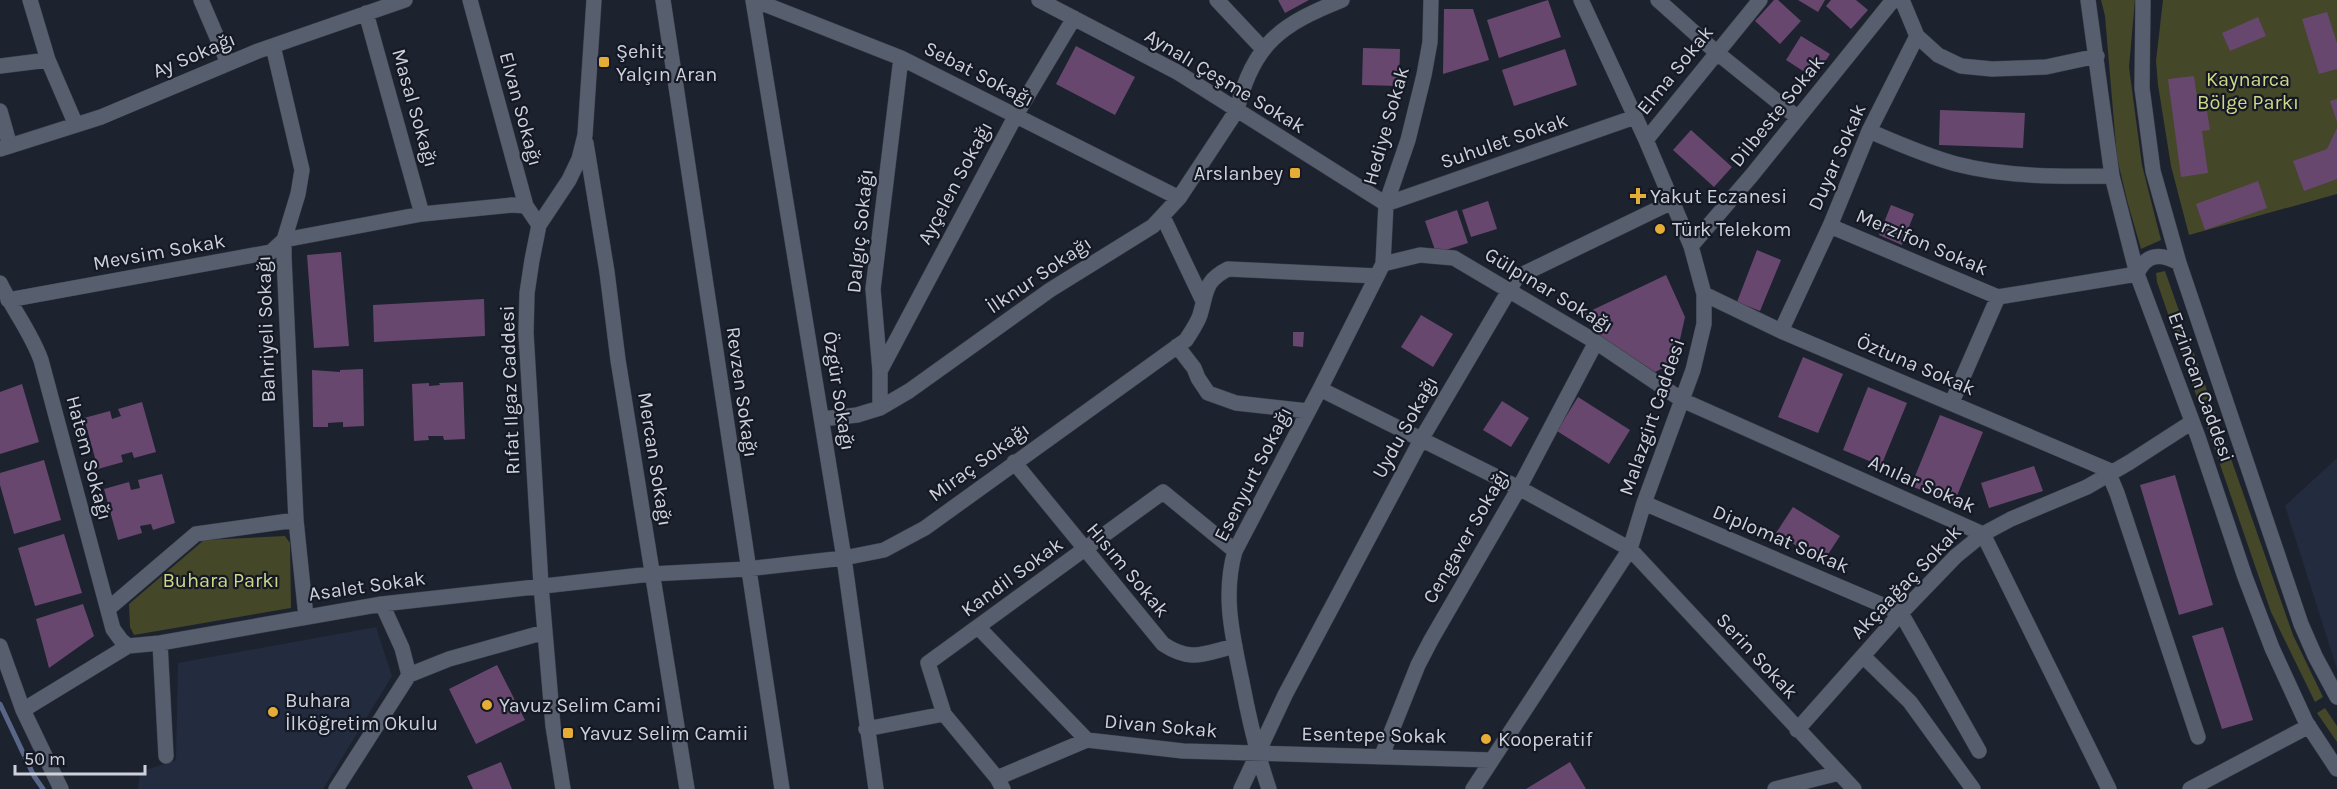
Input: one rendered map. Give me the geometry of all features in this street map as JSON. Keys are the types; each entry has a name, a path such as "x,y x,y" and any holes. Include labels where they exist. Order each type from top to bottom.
{"street":[{"path":"30,0 48,60 76,125"},
{"path":"201,0 228,63"},
{"name":"Ay Sokağı","path":"5,147 101,117 228,63 405,0"},
{"name":"Elvan Sokağı","path":"470,0 526,206 540,225"},
{"name":"Rıfat Ilgaz Caddesi","path":"563,789 553,726 541,585 526,333 527,293 540,225 569,180 579,159 585,135 594,0"},
{"name":"Revzen Sokağı","path":"663,0 782,789"},
{"name":"Sebat Sokağı","path":"754,0 901,58 1179,198"},
{"name":"Özgür Sokağı","path":"754,0 844,558 876,789"},
{"name":"Aynalı Çeşme Sokak","path":"1039,0 1177,72 1386,204"},
{"path":"1217,0 1263,49"},
{"name":"İlknur Sokağı","path":"822,419 857,415 880,408 909,391 1050,290 1153,226 1179,198 1237,110 1244,87 1263,49 1282,29 1308,14 1342,0"},
{"name":"Hediye Sokak","path":"1380,270 1386,204 1408,140 1424,75 1430,42 1431,0"},
{"name":"Malazgirt Caddesi","path":"1473,789 1630,549 1701,342 1704,294 1691,246 1646,140 1581,0"},
{"path":"1658,0 1716,52 1798,118"},
{"name":"Elma Sokak","path":"1646,140 1760,0"},
{"name":"Dilbeste Sokak","path":"1691,246 1893,0"},
{"path":"1902,0 1917,36 1938,55 1961,66 1992,69 2046,67 2097,56"},
{"name":"Erzincan Caddesi","path":"2088,0 2112,176 2137,274 2268,638 2309,726 2337,769"},
{"name":"Erzincan Caddesi","path":"2143,0 2142,88 2154,171 2179,263 2301,624 2337,697"},
{"name":"Masal Sokağı","path":"366,13 422,214"},
{"name":"Ayçelen Sokağı","path":"880,371 1016,116 1074,18"},
{"name":"Duyar Sokak","path":"1781,331 1830,226 1869,131 1917,36"},
{"name":"Bahriyeli Sokağı","path":"273,46 302,170 298,194 284,240 288,381 296,520 306,616"},
{"name":"Dalgıç Sokağı","path":"880,408 880,371 873,289 901,58"},
{"path":"0,66 48,60"},
{"path":"0,111 5,147"},
{"name":"Suhulet Sokak","path":"1386,204 1635,117"},
{"path":"1869,131 1954,164 1995,172 2050,177 2112,176"},
{"name":"Mercan Sokağı","path":"585,135 651,574 687,789"},
{"name":"Uydu Sokağı","path":"1241,789 1285,695 1422,438 1517,278 1672,202"},
{"name":"Mevsim Sokak","path":"8,300 271,252 284,240 422,214 512,205 526,206"},
{"path":"1163,217 1203,301"},
{"name":"Merzifon Sokak","path":"1830,226 1998,297"},
{"name":"Gülpınar Sokağı","path":"1380,270 1420,255 1454,258 1596,342 1682,400"},
{"path":"1952,402 1998,297 2137,274 2146,260 2153,256 2161,255 2179,263"},
{"name":"Miraç Sokağı","path":"541,585 651,574 747,569 844,558 884,550 925,528 1186,340 1199,317 1210,281 1228,269 1380,270"},
{"name":"Esenyurt Sokağı","path":"1269,789 1256,753 1235,646 1228,596 1230,570 1235,551 1380,270"},
{"name":"Hatem Sokağı","path":"0,283 8,300 31,335 41,360 113,629 128,646"},
{"name":"Öztuna Sokak","path":"1704,294 1781,331 1952,402 2111,473"},
{"name":"Cengaver Sokağı","path":"1382,755 1426,648 1519,488 1596,342"},
{"path":"1178,346 1208,393 1236,403 1308,411"},
{"name":"Serin Sokak","path":"1320,389 1519,488 1630,549 1854,789"},
{"name":"Anılar Sokak","path":"1682,400 1983,534 2109,789"},
{"name":"Akçaağaç Sokak","path":"1797,730 1901,613 1956,556 1983,534 2011,519 2086,487 2192,422"},
{"name":"Hısım Sokak","path":"1014,462 1163,644 1178,654 1190,656 1235,646"},
{"path":"2111,473 2198,737"},
{"name":"Kandil Sokak","path":"1000,784 944,714 928,663 1085,551 1163,492 1235,551"},
{"name":"Diplomat Sokak","path":"1644,503 1901,613"},
{"path":"108,609 196,534 296,520"},
{"name":"Asalet Sokak","path":"128,646 160,643 382,604 541,585"},
{"path":"382,604 402,648 409,675"},
{"path":"1901,613 1979,751"},
{"path":"978,627 1087,740"},
{"path":"336,789 409,675 479,649 545,632"},
{"path":"160,643 166,756"},
{"path":"0,646 23,710 62,789"},
{"path":"23,710 128,646"},
{"path":"1863,656 1910,702 1973,789"},
{"path":"866,729 944,714"},
{"path":"2190,789 2309,726"},
{"name":"Divan Sokak","path":"1000,784 1087,740 1183,751 1256,753"},
{"name":"Esentepe Sokak","path":"1256,753 1491,760"},
{"path":"1775,789 1839,773"}],"shaded area":[{"path":"2337,458 2337,669 2285,506"},
{"name":"Buhara İlköğretim Okulu","path":"376,627 392,676 323,789 138,789 140,772 176,760 178,663"}],"green space":[{"path":"2101,0 2135,0 2129,67 2142,165 2161,240 2141,249 2117,158 2105,16"},
{"name":"Kaynarca Bölge Parkı","path":"2163,0 2337,0 2337,194 2189,235 2171,166 2158,85 2156,61"},
{"path":"2165,271 2293,635 2323,697 2315,702 2271,612 2157,282 2156,273"},
{"name":"Buhara Parkı","path":"285,536 290,543 291,608 134,635 130,627 129,604 204,540"},
{"path":"2325,708 2337,726 2337,742 2317,713"}],"building":[{"path":"1278,0 1309,0 1285,13"},
{"path":"1548,0 1561,37 1499,58 1487,20"},
{"path":"1774,0 1778,0 1801,21 1780,44 1755,21"},
{"path":"1798,0 1825,0 1818,12"},
{"path":"1831,0 1856,0 1868,10 1851,29 1826,6"},
{"path":"1444,9 1473,9 1489,60 1443,74"},
{"path":"2327,12 2337,43 2337,69 2319,74 2302,19"},
{"path":"2258,17 2266,36 2230,51 2222,33"},
{"path":"1801,36 1830,54 1814,78 1786,60"},
{"path":"1076,46 1135,77 1115,115 1056,84"},
{"path":"1363,48 1400,49 1399,86 1362,85"},
{"path":"1565,49 1577,85 1514,106 1502,70"},
{"path":"2194,76 2199,112 2207,111 2210,130 2202,131 2208,173 2181,177 2168,79"},
{"path":"2337,99 2337,122 2330,101"},
{"path":"1940,110 2025,113 2023,148 1939,145"},
{"path":"2337,128 2337,179 2304,191 2293,161 2327,149"},
{"path":"1691,130 1732,167 1714,187 1673,150"},
{"path":"2258,181 2267,208 2205,230 2196,204"},
{"path":"1488,201 1497,229 1471,237 1462,210"},
{"path":"1891,205 1914,214 1902,245 1879,235"},
{"path":"1457,210 1468,243 1436,253 1425,221"},
{"path":"1757,250 1781,260 1760,311 1737,302"},
{"path":"341,252 349,346 314,348 307,255"},
{"path":"1666,275 1685,317 1675,362 1655,372 1595,334 1584,314"},
{"path":"484,299 485,336 374,342 373,305"},
{"path":"1421,315 1453,334 1433,367 1401,347"},
{"path":"1293,332 1304,332 1303,347 1293,346"},
{"path":"1803,357 1843,374 1818,433 1778,417"},
{"path":"363,369 364,426 343,427 343,422 328,423 328,427 313,427 312,370 340,372 340,370"},
{"path":"463,382 465,439 444,440 443,436 428,436 429,440 414,441 412,384 429,383 429,386 440,385 439,383"},
{"path":"22,384 39,442 0,454 0,392"},
{"path":"1868,387 1907,403 1881,466 1843,450"},
{"path":"1578,397 1630,430 1609,464 1557,431"},
{"path":"1502,401 1529,418 1511,447 1483,430"},
{"path":"142,402 156,452 134,458 132,452 121,455 123,462 98,469 84,418 110,411 112,419 121,416 118,409"},
{"path":"1940,415 1983,432 1954,503 1911,486"},
{"path":"44,460 61,520 14,534 0,485 0,473"},
{"path":"2034,466 2043,491 1989,508 1981,483"},
{"path":"162,474 175,523 153,530 151,524 140,526 142,533 118,540 104,489 129,482 131,490 140,488 138,480"},
{"path":"2175,475 2213,605 2179,615 2140,485"},
{"path":"1793,507 1840,536 1823,562 1776,533"},
{"path":"64,534 82,593 35,606 18,548"},
{"path":"83,604 94,636 49,668 36,619"},
{"path":"2223,627 2253,720 2222,729 2192,636"},
{"name":"Yavuz Selim Cami","path":"497,665 525,720 476,744 449,689"},
{"path":"501,762 512,789 473,789 467,776"},
{"path":"1570,762 1586,789 1526,789"}],"waterway":[{"path":"0,704 34,776 43,789"}],"place":[{"name":"Şehit Yalçın Aran","path":"604,62"},
{"name":"Arslanbey","path":"1295,173"},
{"name":"Yakut Eczanesi","path":"1638,196"},
{"name":"Türk Telekom","path":"1660,229"},
{"name":"Yavuz Selim Cami","path":"487,705"},
{"name":"Buhara İlköğretim Okulu","path":"273,712"},
{"name":"Yavuz Selim Camii","path":"568,733"},
{"name":"Kooperatif","path":"1486,739"}]}
